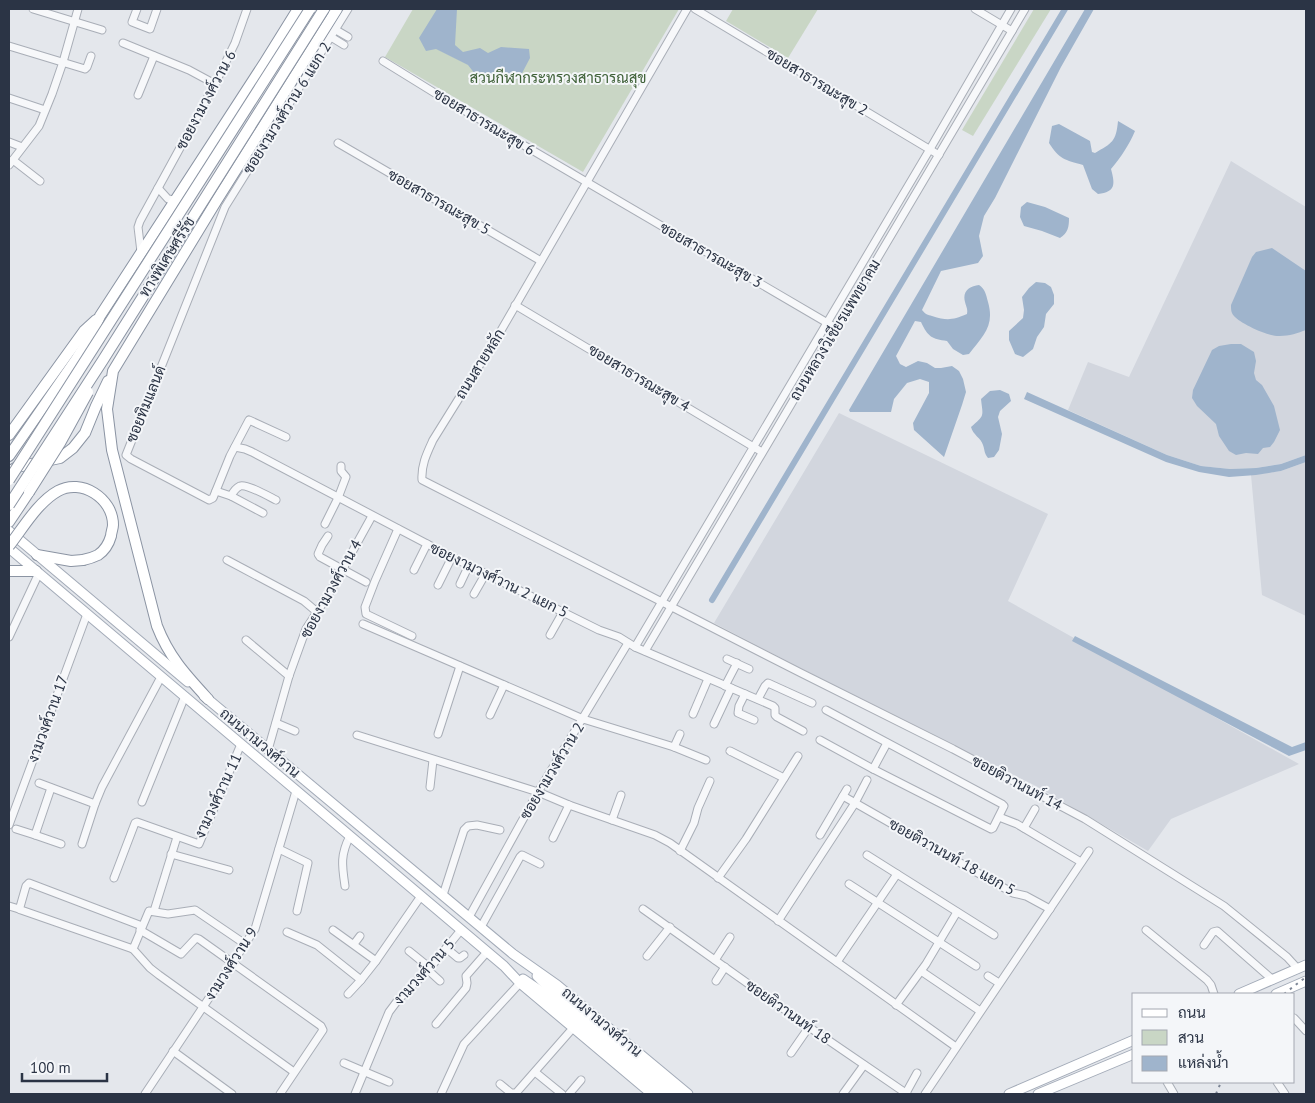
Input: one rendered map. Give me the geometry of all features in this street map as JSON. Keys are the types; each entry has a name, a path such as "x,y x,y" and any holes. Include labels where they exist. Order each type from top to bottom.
{"highway":[{"path":"9,456 91,336 100,316 142,254 298,9"},
{"name":"ทางพิเศษศรีรัช","path":"9,480 310,9"},
{"name":"ทางพิเศษศรีรัช","path":"9,505 103,360 324,9"},
{"path":"9,472 17,467 60,458 73,448 85,433 113,371 221,204 271,114 337,9"},
{"path":"243,97 250,93 262,94 271,106 271,114"},
{"path":"9,434 84,331 100,316"},
{"path":"9,522 73,420 103,360"},
{"path":"113,371 107,409 112,450 157,626 170,654 208,699"},
{"path":"10,550 30,518 44,502 58,491 73,486 86,488 99,496 109,510 113,525 109,543 98,554 83,560 72,561 37,555"},
{"path":"9,571 38,572"}],"main road":[{"name":"ถนนงามวงศ์วาน","path":"9,531 480,927 513,954 557,985 688,1094"},
{"name":"ถนนงามวงศ์วาน","path":"10,550 504,966 569,1009"},
{"name":"ถนนงามวงศ์วาน","path":"513,954 569,1009"},
{"name":"ถนนงามวงศ์วาน","path":"504,966 520,983 652,1094"},
{"path":"1242,993 1302,967"},
{"path":"1279,993 1306,981"},
{"path":"569,1009 664,1094"},
{"path":"569,1009 676,1094"},
{"path":"1009,1094 1132,1041"},
{"path":"1038,1094 1132,1055"}],"street":[{"path":"33,9 102,30"},
{"path":"40,181 11,162 39,126 63,62 78,9"},
{"path":"137,9 132,22 150,29 158,9"},
{"name":"ซอยงามวงศ์วาน 6","path":"142,254 138,227 140,220 215,84 235,43 247,9"},
{"name":"ซอยงามวงศ์วาน 6 แยก 2","path":"221,204 348,9"},
{"name":"ถนนสายหลัก","path":"671,606 422,480 421,472 434,440 500,334 540,261 687,9"},
{"name":"ซอยสาธารณะสุข 2","path":"695,9 939,156"},
{"path":"975,9 1012,31"},
{"name":"ถนนหลวงวิเชียรแพทยาคม","path":"635,647 1011,9"},
{"name":"ถนนหลวงวิเชียรแพทยาคม","path":"645,652 1025,9"},
{"path":"336,30 348,38"},
{"path":"331,37 344,45"},
{"path":"123,43 189,70 215,84"},
{"path":"9,46 86,69 91,56"},
{"path":"138,95 154,56"},
{"name":"ซอยสาธารณะสุข 6","path":"382,61 586,182"},
{"path":"9,98 45,110"},
{"path":"9,142 22,147"},
{"name":"ซอยสาธารณะสุข 5","path":"338,143 540,261"},
{"name":"ซอยสาธารณะสุข 3","path":"586,182 836,328"},
{"path":"158,188 166,198 175,200"},
{"name":"ซอยทิมแลนด์","path":"216,491 213,498 209,500 126,455 221,204"},
{"name":"ซอยสาธารณะสุข 4","path":"515,305 762,452"},
{"path":"263,513 216,491 230,456 248,420 286,437"},
{"path":"235,447 245,449 372,516"},
{"path":"325,524 346,478 341,471 341,466"},
{"path":"230,496 236,488 242,486 249,487 276,500"},
{"name":"ซอยงามวงศ์วาน 2 แยก 5","path":"372,516 598,630 619,637 628,643"},
{"name":"ซอยงามวงศ์วาน 4","path":"268,750 306,629 330,592 372,516"},
{"path":"398,529 375,581 365,611 366,614 412,636"},
{"path":"328,536 318,554 366,582"},
{"path":"414,570 427,544"},
{"path":"438,585 452,557"},
{"path":"227,560 304,601 317,612"},
{"path":"460,584 469,565"},
{"path":"9,636 38,572"},
{"path":"474,594 486,573"},
{"name":"ซอยติวานนท์ 14","path":"671,606 953,749 1085,819 1224,906 1302,967"},
{"path":"550,635 562,612"},
{"name":"งามวงศ์วาน 17","path":"9,825 87,614"},
{"path":"363,624 582,719 674,747 706,760"},
{"path":"246,640 290,676"},
{"path":"628,643 645,652 758,699 775,708 778,717 803,731"},
{"name":"ซอยงามวงศ์วาน 2","path":"469,917 538,792 628,643"},
{"path":"727,659 749,669"},
{"path":"714,724 737,663"},
{"path":"438,734 460,666"},
{"path":"82,844 102,787 161,677"},
{"path":"693,714 708,679"},
{"path":"758,699 768,682 812,702"},
{"path":"490,715 504,685"},
{"path":"745,694 738,712 754,720"},
{"path":"142,802 185,696"},
{"path":"820,740 991,829 1004,806 826,710"},
{"path":"276,723 295,731"},
{"path":"674,747 680,734"},
{"path":"357,735 538,792 569,805 655,835 956,1047"},
{"path":"874,769 887,743"},
{"name":"งามวงศ์วาน 11","path":"114,878 137,822 199,844 241,744"},
{"path":"730,751 784,778"},
{"path":"718,878 746,839 798,756"},
{"path":"430,787 433,760"},
{"path":"778,921 868,780"},
{"path":"680,851 694,823 698,808 710,781"},
{"path":"39,783 95,804"},
{"path":"35,835 51,788"},
{"name":"งามวงศ์วาน 9","path":"145,1094 257,924 296,790"},
{"name":"ซอยติวานนท์ 18 แยก 5","path":"820,835 845,793 855,803 1013,893 1026,896 1050,909"},
{"path":"612,820 621,795"},
{"path":"553,838 569,805"},
{"path":"1024,828 1035,810"},
{"path":"999,817 1024,828 1081,862"},
{"path":"442,895 464,830 468,826 477,825 500,830"},
{"path":"16,829 61,844"},
{"path":"133,949 141,928 152,911 177,836"},
{"path":"345,886 342,861 345,845 350,836"},
{"path":"279,849 308,863 297,910"},
{"path":"925,1094 1089,851"},
{"path":"171,854 229,870"},
{"path":"480,927 520,857 525,855 540,864"},
{"path":"867,855 994,935"},
{"path":"837,962 897,874"},
{"path":"19,909 26,886 29,883 141,928 181,954 196,938 233,963 321,1026 322,1030 318,1039 280,1094"},
{"path":"849,884 976,966"},
{"path":"348,994 376,961 421,896"},
{"path":"9,906 133,949 150,968 294,1072"},
{"name":"ซอยติวานนท์ 18","path":"643,909 906,1094"},
{"path":"152,911 168,914 196,910 245,944"},
{"path":"896,1005 921,971 957,912"},
{"path":"647,956 670,928"},
{"path":"333,930 376,961"},
{"name":"งามวงศ์วาน 5","path":"355,1094 388,1015 398,1000 429,969 461,930"},
{"path":"1146,930 1207,980 1214,993"},
{"path":"287,932 317,945 361,980"},
{"path":"1204,945 1212,932 1217,932 1273,980"},
{"path":"354,944 360,936"},
{"path":"715,960 730,937"},
{"path":"446,948 458,958 464,954"},
{"path":"409,951 440,981"},
{"path":"436,1024 466,988 468,983 466,976 487,952"},
{"path":"716,981 725,967"},
{"path":"921,971 980,1011"},
{"path":"988,976 999,983"},
{"path":"441,1094 464,1044 520,983"},
{"path":"1295,1019 1306,1031"},
{"path":"791,1053 809,1027"},
{"path":"500,1084 511,1093 517,1094 573,1028"},
{"path":"174,1051 232,1094"},
{"path":"344,1063 390,1082"},
{"path":"843,1094 864,1064"},
{"path":"535,1072 562,1094"},
{"path":"906,1094 917,1073"},
{"path":"569,1094 581,1080"},
{"path":"1168,1083 1174,1094"},
{"path":"1277,1083 1285,1094"}],"shaded area":[{"path":"1231,161 1306,207 1306,455 1281,464 1256,468 1230,469 1201,466 1167,455 1068,410 1088,362 1129,377"},
{"path":"839,413 1048,514 1008,601 1299,764 1171,819 1148,851 1036,786 878,708 714,623"},
{"path":"1306,462 1306,616 1262,595 1251,475 1281,471"}],"green space":[{"name":"สวนกีฬากระทรวงสาธารณสุข","path":"413,9 679,9 583,172 385,57"},
{"path":"733,9 818,9 788,58 726,21"},
{"path":"1034,9 1051,9 973,136 962,130"}],"water":[{"path":"437,9 457,9 455,45 463,52 480,48 488,53 501,47 529,49 530,58 519,79 502,80 488,84 475,74 468,65 436,49 426,51 419,38"},
{"path":"1085,9 1094,9 1061,67 995,198 984,216 979,236 983,256 978,263 941,271 922,310 928,315 946,319 954,319 967,314 964,298 966,292 970,288 979,285 985,292 990,310 989,324 986,330 969,354 963,355 953,349 947,341 931,336 921,322 915,321 896,356 900,364 906,367 918,361 927,363 935,368 952,366 959,371 963,379 966,392 944,457 914,430 913,423 929,393 929,382 920,379 907,383 894,399 891,412 850,412 849,410"},
{"path":"1118,121 1135,131 1111,169 1113,186 1108,191 1098,194 1092,189 1083,165 1063,158 1049,143 1052,126 1059,124 1090,141 1092,152 1095,153 1112,141 1116,133"},
{"path":"1027,202 1045,207 1069,218 1065,234 1060,238 1024,226 1020,217 1021,207"},
{"path":"1272,248 1306,271 1306,330 1275,336 1243,323 1232,314 1231,305 1252,257 1256,252"},
{"path":"1036,282 1045,283 1051,287 1054,295 1054,304 1046,314 1044,327 1037,337 1033,349 1023,357 1015,354 1009,340 1009,331 1023,318 1022,297"},
{"path":"1241,344 1254,352 1256,380 1262,385 1274,406 1280,430 1270,447 1263,448 1258,454 1246,453 1236,455 1229,451 1219,436 1216,424 1197,406 1192,398 1193,390 1212,350 1219,346"},
{"path":"1000,390 1009,394 1011,401 1000,411 998,417 1002,434 999,450 994,457 988,458 982,443 971,427 982,415 981,399 990,391"},
{"path":"1027,392 1167,455 1201,466 1230,469 1256,468 1281,464 1306,455 1306,462 1281,471 1256,475 1229,477 1199,472 1166,462 1024,399"},
{"path":"1075,636 1292,747 1306,742 1306,750 1289,756 1072,641"}],"waterway":[{"path":"712,600 1065,9"}],"railway":[{"path":"1285,993 1306,977"},
{"path":"1216,1094 1221,1083"}]}
